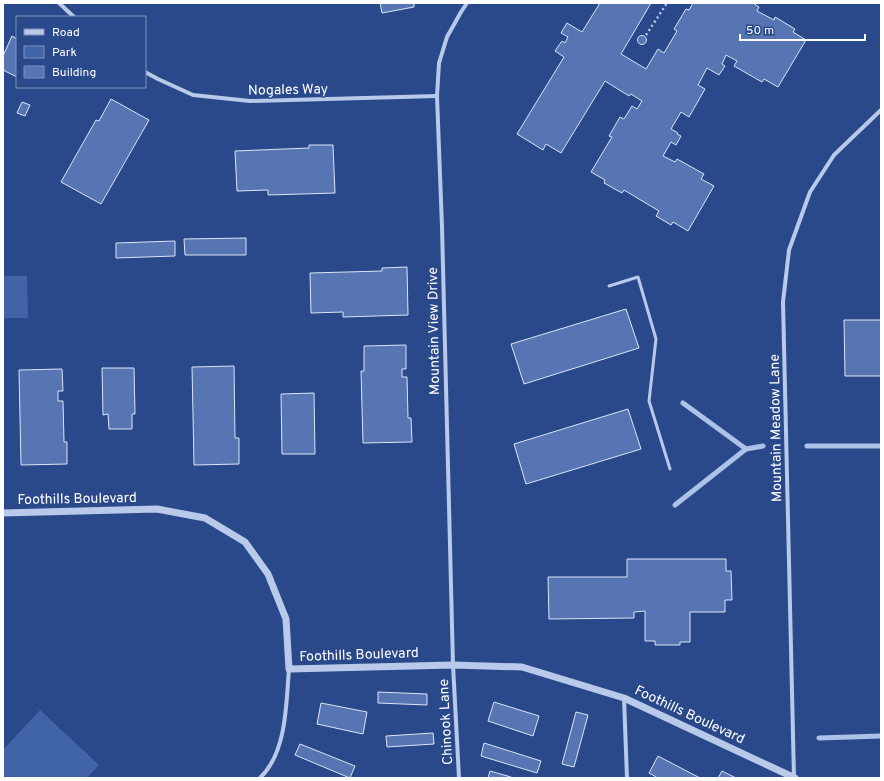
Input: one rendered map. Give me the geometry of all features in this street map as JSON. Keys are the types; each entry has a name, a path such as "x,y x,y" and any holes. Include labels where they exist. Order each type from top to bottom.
{"street":[{"path":"59,3 73,16"},
{"name":"Mountain View Drive","path":"453,665 442,227 437,96 439,63 447,37 460,12 468,3"},
{"name":"Nogales Way","path":"146,73 193,95 250,102 437,96"},
{"name":"Mountain Meadow Lane","path":"795,778 783,302 788,250 810,192 834,155 881,110"},
{"name":"Foothills Boulevard","path":"3,513 157,509 205,518 245,542 268,574 286,619 289,669 453,665 522,667 624,698 795,778"},
{"name":"Chinook Lane","path":"453,665 458,778"},
{"path":"260,778 265,773 280,746 289,669"},
{"path":"624,698 627,778"}],"lane":[{"path":"609,286 638,277 656,339 649,401 670,469"}],"path":[{"path":"646,35 667,3"}],"green space":[{"path":"3,276 27,276 28,318 3,318"},
{"path":"40,710 99,765 87,778 7,778 3,775 3,750"}],"building":[{"path":"380,3 414,3 414,7 382,13"},
{"path":"600,3 651,3 621,54 646,69 658,49 664,53 677,31 674,29 686,9 689,10 693,3 753,3 759,7 757,11 774,20 775,17 795,29 793,32 806,40 778,87 764,79 762,82 734,66 737,61 726,55 722,64 725,66 719,75 707,68 698,85 705,89 689,117 681,112 671,129 681,136 676,145 671,142 663,156 675,162 677,159 704,174 701,179 714,186 688,231 673,222 671,225 656,216 659,211 624,190 622,193 604,183 605,180 591,172 612,137 609,136 620,117 624,119 632,106 637,109 642,101 631,94 629,96 605,81 561,153 546,144 543,150 517,134 564,57 555,51 562,41 565,43 568,37 561,33 567,23 582,32"},
{"path":"642,35 647,40 642,45 637,40"},
{"path":"12,36 16,38 16,76 3,70 3,56"},
{"path":"111,99 149,120 101,204 61,182 96,120 99,121"},
{"path":"22,102 30,105 25,116 17,113"},
{"path":"309,145 333,145 335,193 268,195 268,190 237,191 235,151 309,148"},
{"path":"246,238 246,255 185,255 184,239"},
{"path":"175,241 175,256 116,258 116,243"},
{"path":"407,267 408,315 343,317 343,312 311,313 310,273 382,271 382,268"},
{"path":"626,309 639,348 524,384 511,344"},
{"path":"844,320 881,320 881,376 845,376"},
{"path":"406,345 406,369 402,369 402,377 407,377 408,418 411,418 412,442 363,443 361,371 364,371 364,346"},
{"path":"234,366 235,438 239,438 239,464 194,465 192,367"},
{"path":"102,368 134,368 135,414 132,414 132,429 109,429 108,414 103,415"},
{"path":"62,369 63,391 58,391 58,401 63,401 64,442 67,442 67,464 21,465 19,370"},
{"path":"314,393 315,454 282,454 281,394"},
{"path":"628,409 641,449 526,484 514,444"},
{"path":"627,559 726,559 726,571 731,571 732,600 725,600 725,612 690,612 690,642 680,642 680,645 655,645 655,641 645,641 645,611 634,612 634,618 549,619 548,577 627,577"},
{"path":"378,692 427,694 427,705 378,703"},
{"path":"494,702 539,716 533,736 488,721"},
{"path":"321,703 367,712 363,734 317,724"},
{"path":"576,712 588,715 574,767 562,764"},
{"path":"433,733 434,744 387,747 386,736"},
{"path":"484,743 541,761 537,773 481,756"},
{"path":"300,744 355,766 350,778 295,755"},
{"path":"658,756 700,778 658,778 649,773"},
{"path":"490,771 511,777 511,778 488,778"},
{"path":"722,771 736,778 718,778"}],"waterway":[{"path":"683,403 746,449 763,446"},
{"path":"807,446 881,446"},
{"path":"675,505 746,449"},
{"path":"819,738 881,736"}]}
